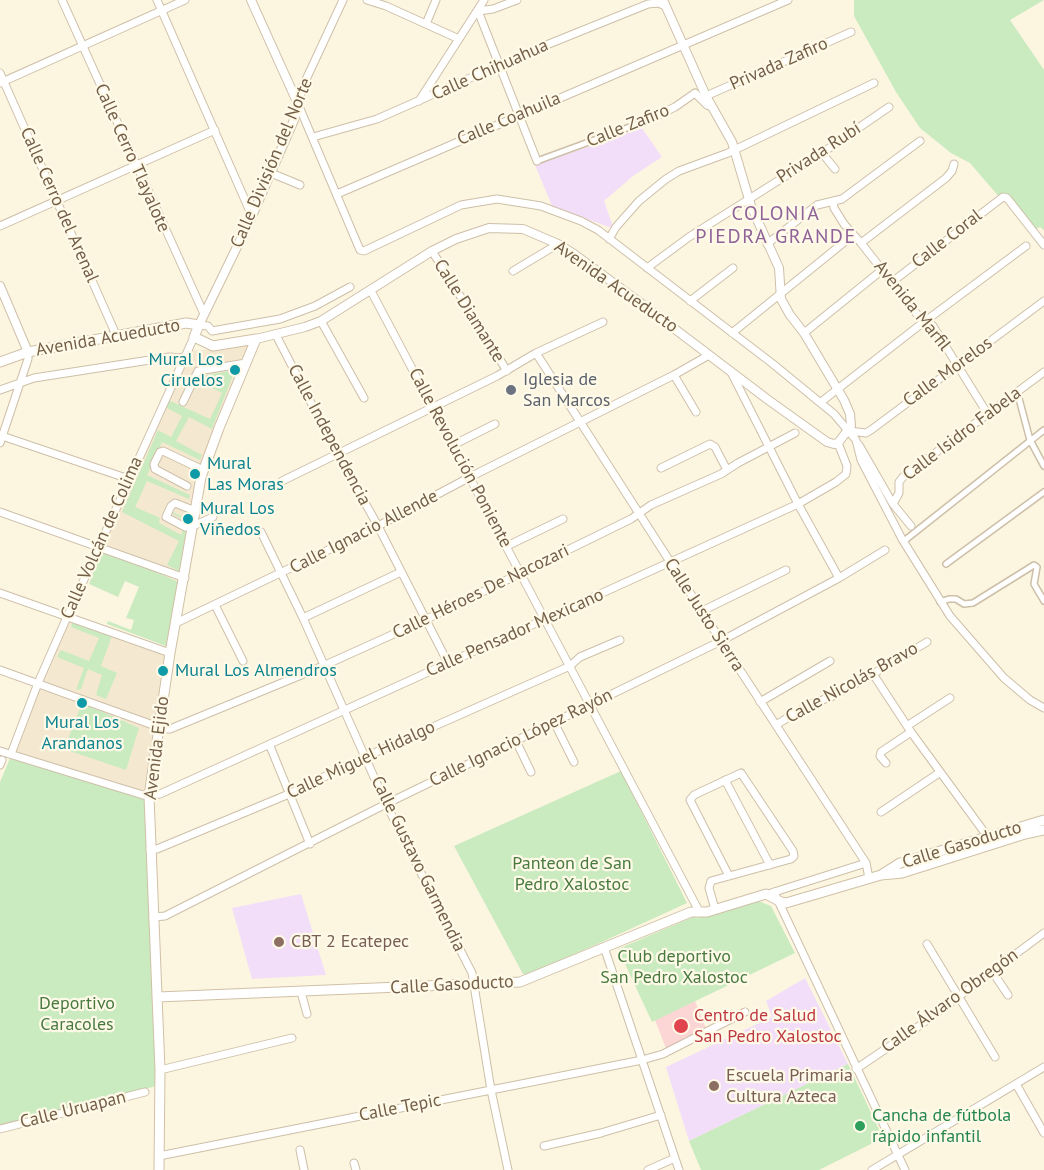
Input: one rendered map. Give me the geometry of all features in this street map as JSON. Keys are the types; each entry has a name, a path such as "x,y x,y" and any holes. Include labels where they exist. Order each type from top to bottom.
{"main road":[{"name":"Avenida Acueducto","path":"0,362 28,352 180,324 199,325"},
{"name":"Calle Volcán de Colima","path":"194,337 199,325"},
{"name":"Avenida Acueducto","path":"194,337 215,347 256,339"},
{"name":"Avenida Ejido","path":"159,1170 160,1070 149,796 170,652 185,578 189,526 195,511 203,470 256,339"},
{"name":"Calle Gasoducto","path":"158,997 526,980 691,912 773,896 786,903 881,875 903,873 1044,820"},
{"name":"Calle Gasoducto","path":"989,841 1044,830"}],"street":[{"name":"Calle Cerro Tlayalote","path":"62,0 204,314"},
{"path":"157,0 252,216"},
{"path":"2,82 185,0"},
{"path":"251,0 298,104"},
{"name":"Calle División del Norte","path":"199,325 252,216 294,120 303,86 343,0"},
{"path":"367,0 388,3 459,39"},
{"path":"426,24 436,0"},
{"path":"419,102 484,0"},
{"path":"478,11 493,9 517,0"},
{"name":"Calle Coahuila","path":"337,194 788,0"},
{"path":"664,3 706,96 732,142 748,199 781,276 780,293 787,311 804,333 850,414 851,426 838,444"},
{"name":"Calle Chihuahua","path":"314,137 371,121 529,52 648,4 664,3"},
{"path":"478,11 537,161"},
{"name":"Privada Zafiro","path":"706,96 851,32"},
{"name":"Calle Cerro del Arenal","path":"0,73 2,82 117,337"},
{"path":"609,239 616,227 639,201 666,178 734,150 874,83"},
{"name":"Calle Zafiro","path":"537,161 646,121 675,107 696,93 712,107"},
{"name":"Calle División del Norte","path":"298,104 361,251"},
{"name":"Privada Rubí","path":"647,268 689,237 822,153 889,107"},
{"path":"0,226 215,130"},
{"path":"768,244 817,205 842,199 920,141"},
{"path":"822,153 835,169"},
{"path":"861,243 946,178 954,164"},
{"path":"271,173 300,185"},
{"name":"Calle Coral","path":"892,282 1003,197 1007,198 1044,245"},
{"name":"Avenida Acueducto","path":"361,251 461,205 497,199 541,206 581,221 609,239 821,402 849,431 858,444 861,460 904,541 940,602 1004,678 1029,700 1044,708"},
{"name":"Avenida Marfil","path":"833,201 837,213 853,235 920,318 933,326 987,413"},
{"name":"Avenida Acueducto","path":"256,339 321,321 432,251 479,231 499,227 529,231 558,244 826,441 838,444"},
{"path":"732,333 853,235"},
{"path":"513,271 558,244"},
{"path":"821,402 1026,246"},
{"name":"Calle Diamante","path":"432,251 507,371"},
{"path":"690,302 733,268"},
{"path":"804,333 882,270"},
{"path":"0,286 28,352 28,359 1,439 129,479"},
{"name":"Avenida Acueducto","path":"199,325 208,326 212,331 280,319 315,306 350,287"},
{"name":"Calle Revolución Poniente","path":"371,291 699,911"},
{"name":"Calle Morelos","path":"849,431 866,433 871,430 1044,301"},
{"path":"321,321 364,398"},
{"path":"282,481 507,371 536,353 603,322"},
{"name":"Calle Independencia","path":"276,335 427,619 448,663"},
{"name":"Calle Volcán de Colima","path":"11,754 38,683 194,337"},
{"name":"Calle Justo Sierra","path":"536,353 866,863 869,879"},
{"name":"Calle Ignacio Allende","path":"176,623 378,526 710,355"},
{"name":"Avenida Acueducto","path":"0,390 34,378 169,357 184,358"},
{"path":"183,402 198,371 246,363"},
{"path":"731,371 838,578"},
{"name":"Calle Isidro Fabela","path":"893,504 899,493 900,480 1044,372"},
{"path":"674,375 696,412"},
{"path":"1017,392 1030,440 1044,466"},
{"path":"453,445 495,424"},
{"path":"904,541 1044,430"},
{"name":"Calle Héroes De Nacozari","path":"158,726 168,729 175,727 323,666 427,619 651,506 722,474 795,433"},
{"path":"661,468 710,444 715,447 727,470"},
{"name":"Calle Pensador Mexicano","path":"149,796 160,794 270,746 343,710 798,504 846,474 847,466 838,444"},
{"path":"858,444 893,504 911,525"},
{"path":"187,486 155,470 154,464 159,452 163,451 203,470"},
{"path":"946,564 1044,492"},
{"path":"195,511 177,504 171,506 166,517 189,526 213,517"},
{"path":"0,512 185,578"},
{"path":"507,546 563,519"},
{"name":"Calle Gustavo Garmendia","path":"261,532 303,618 386,804 472,973 491,1090 508,1170"},
{"name":"Calle Ignacio López Rayón","path":"153,917 165,916 386,804 721,641 885,550"},
{"path":"940,602 956,599 968,605 1036,565 1034,584 1044,601"},
{"path":"702,611 786,570"},
{"path":"303,618 401,572"},
{"path":"0,593 170,652"},
{"path":"215,605 243,661"},
{"name":"Calle Miguel Hidalgo","path":"150,849 157,849 289,794 365,757 570,666 580,657 620,640"},
{"name":"Calle Nicolás Bravo","path":"776,725 808,705 831,697 927,642"},
{"path":"760,702 830,661"},
{"path":"0,670 158,726"},
{"path":"873,674 939,773 989,841"},
{"path":"886,764 880,752 950,698"},
{"path":"554,722 574,762"},
{"path":"516,741 531,772"},
{"path":"270,746 310,844"},
{"path":"0,750 149,796"},
{"path":"715,909 709,883 791,859 794,856 744,775 738,773 694,795 690,800 729,876"},
{"path":"881,812 939,773"},
{"path":"725,780 770,865"},
{"name":"Calle Gasoducto","path":"773,896 866,863"},
{"path":"773,896 905,1170"},
{"name":"Calle Álvaro Obregón","path":"856,1069 915,1029 1044,933"},
{"path":"927,944 995,1057"},
{"path":"604,947 680,1170"},
{"path":"992,971 1008,995"},
{"path":"301,992 307,1014"},
{"name":"Calle Tepic","path":"159,1156 642,1060 663,1054 745,1012"},
{"path":"160,1070 292,1038"},
{"path":"872,1170 1044,1067"},
{"path":"1016,1084 1044,1133"},
{"name":"Calle Uruapan","path":"0,1129 146,1092"},
{"path":"544,1146 601,1133 661,1115"},
{"path":"300,1150 304,1170"},
{"path":"648,1170 675,1158"}],"shaded area":[{"path":"642,128 662,157 633,176 604,201 614,229 552,206 535,165"},
{"path":"253,340 206,460 186,578 101,547 184,351 215,349"},
{"path":"67,617 170,653 149,794 13,753"},
{"name":"CBT 2 Ecatepec","path":"301,894 326,975 252,979 232,908"},
{"path":"805,978 848,1064 689,1141 666,1067 772,1017 766,1001"},
{"name":"Centro de Salud San Pedro Xalostoc","path":"695,1001 707,1031 667,1051 655,1020"}],"green space":[{"path":"854,0 1044,0 1010,20 1044,70 1044,230 1040,227 1036,229 1025,216 1000,198 970,163 951,153 920,128 896,92 854,16"},
{"path":"235,370 212,429 189,417 176,441 202,455 200,460 162,442 147,475 190,495 189,499 147,481 135,507 160,518 159,523 181,535 187,521 173,512 187,519 189,516 179,571 167,565 179,541 122,512 158,430 171,437 182,416 163,406 166,399 210,419 222,393 198,381 201,376"},
{"path":"102,549 179,582 166,646 107,624 108,621 131,630 134,620 126,618 139,587 125,581 118,597 89,584"},
{"path":"73,621 112,636 101,666 117,673 106,699 96,695 102,675 88,669 81,689 76,690 84,668 57,657 61,650 89,661 99,638 71,627"},
{"path":"82,703 139,728 126,770 64,749"},
{"name":"Deportivo Caracoles","path":"11,756 151,800 156,1086 0,1128 0,782"},
{"name":"Panteon de San Pedro Xalostoc","path":"621,771 687,903 602,942 528,974 523,974 454,846"},
{"name":"Club deportivo San Pedro Xalostoc","path":"753,899 771,906 795,953 652,1022 618,949 693,917 699,918"},
{"path":"848,1064 883,1138 819,1170 701,1170 689,1141"}],"place":[{"name":"Mural Los Ciruelos","path":"235,370"},
{"name":"Iglesia de San Marcos","path":"511,390"},
{"name":"Mural Las Moras","path":"195,474"},
{"name":"Mural Los Viñedos","path":"188,519"},
{"name":"Mural Los Almendros","path":"163,671"},
{"name":"Mural Los Arandanos","path":"82,703"},
{"name":"CBT 2 Ecatepec","path":"279,942"},
{"name":"Centro de Salud San Pedro Xalostoc","path":"681,1026"},
{"name":"Escuela Primaria Cultura Azteca","path":"714,1086"},
{"name":"Cancha de fútbola rápido infantil","path":"860,1126"}],"district":[{"name":"COLONIA PIEDRA GRANDE","path":"776,226"}]}
